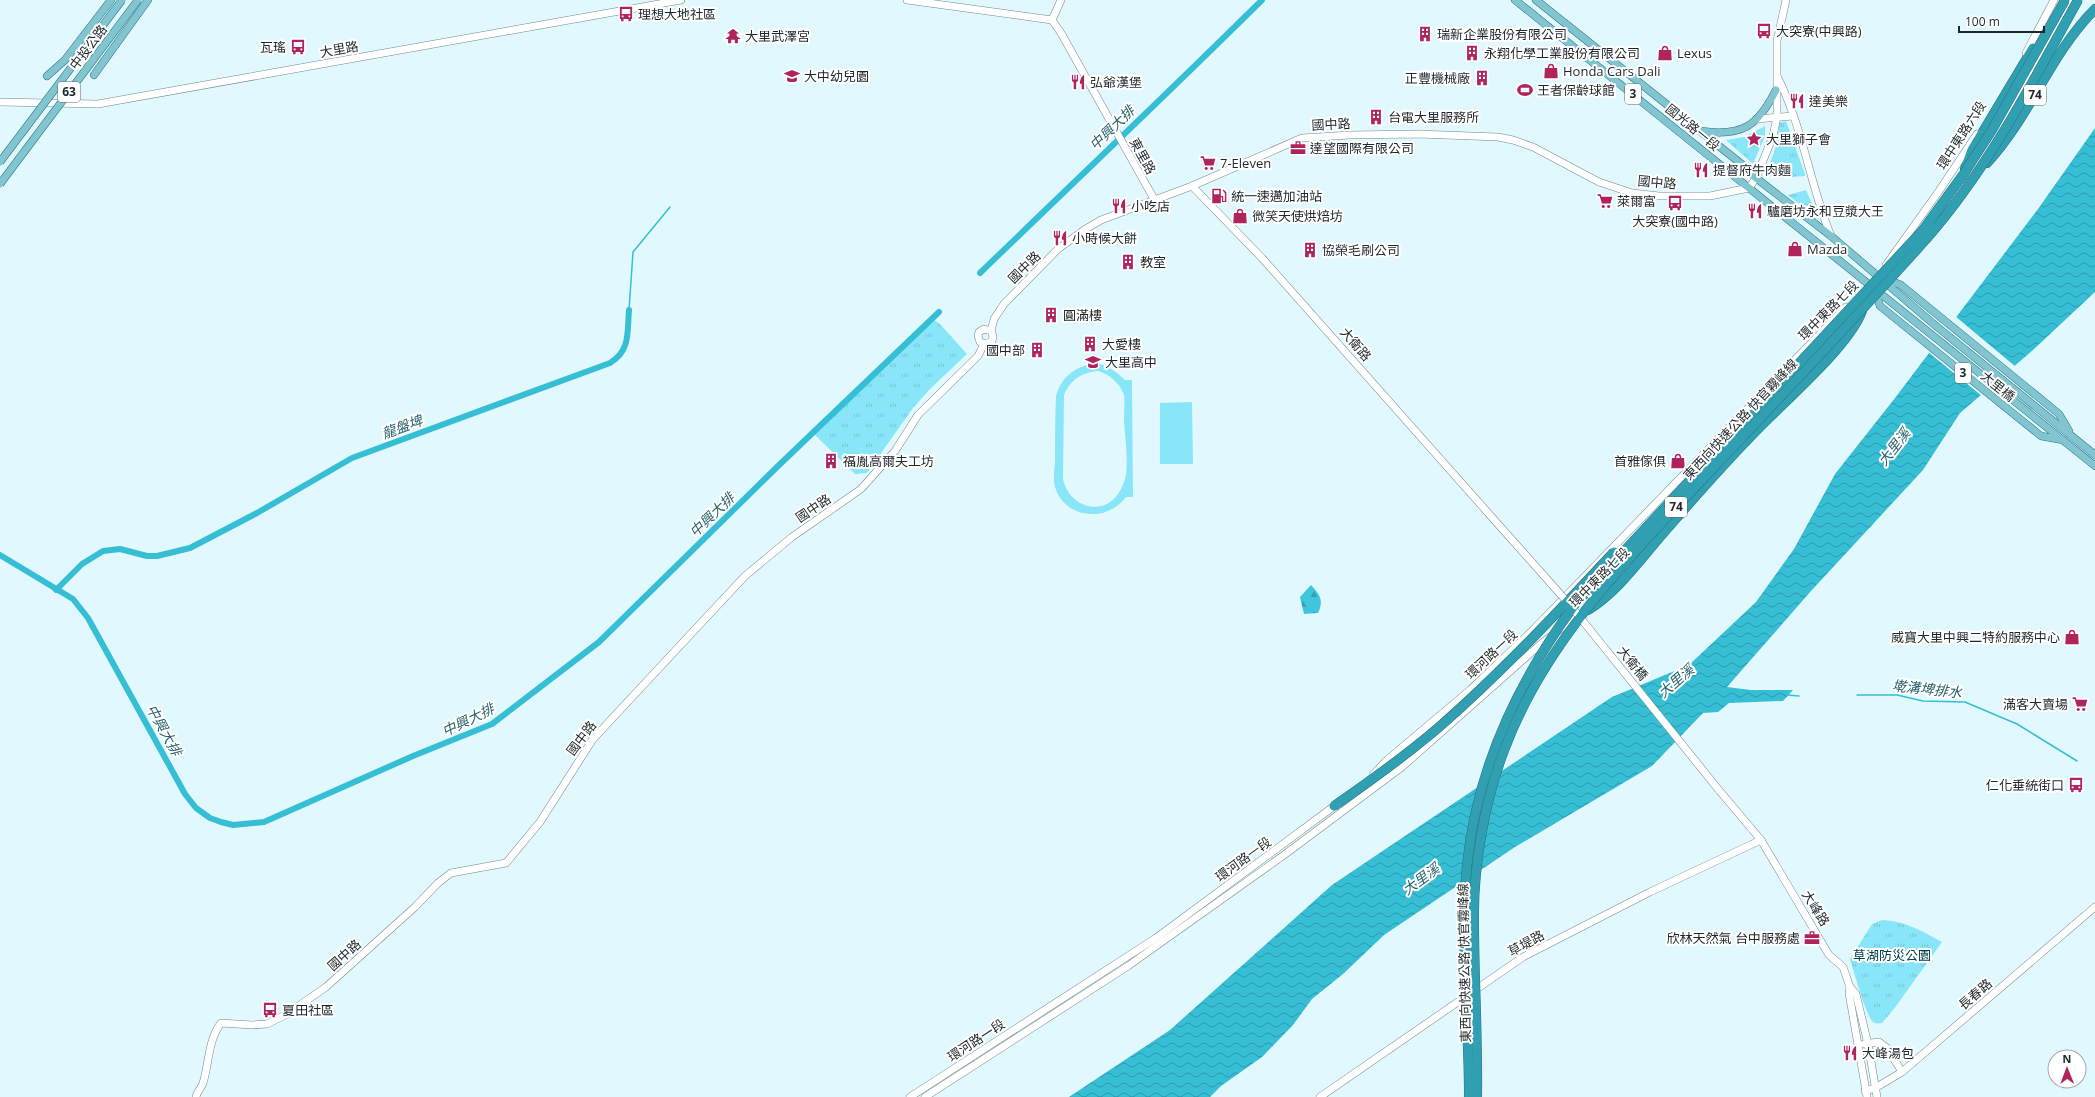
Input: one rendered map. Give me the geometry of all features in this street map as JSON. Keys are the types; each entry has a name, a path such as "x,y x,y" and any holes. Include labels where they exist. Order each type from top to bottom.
{"highway":[{"path":"1963,175 1972,150 1992,119 2060,0"},
{"name":"東西向快速公路 快官霧峰線","path":"1468,1097 1465,920 1467,865 1474,816 1495,746 1529,672 1549,640 1576,603 1688,480 1923,230 1963,175 1992,130 2065,0"},
{"name":"東西向快速公路 快官霧峰線","path":"1478,1097 1474,918 1477,865 1485,818 1504,749 1526,701 1556,648 1585,609 1667,517 1929,236 1954,205 2001,136 2078,0"},
{"name":"74","path":"1972,179 2003,144 2036,94 2061,51 2095,9"},
{"path":"1573,620 1591,609 1628,574 1735,452 1805,383 1852,330 1862,316 1863,307"},
{"path":"1334,806 1373,779 1437,729 1545,625 1668,494 1688,480"}],"main road":[{"path":"47,76 65,60 111,0"},
{"name":"中投公路","path":"0,162 122,0"},
{"name":"中投公路","path":"0,184 138,0"},
{"path":"94,75 148,0"},
{"name":"國光路一段","path":"1515,0 1872,287 1879,298"},
{"name":"國光路一段","path":"1536,0 1700,130 1744,166 1756,178 1831,236 1880,277 1892,284"},
{"path":"1700,130 1728,133 1736,132 1752,125 1768,107 1776,90"},
{"name":"大里橋","path":"1892,284 1936,326 2063,426 2095,455"},
{"name":"大里橋","path":"1879,298 2055,436"},
{"name":"大里橋","path":"1879,298 1880,306 2041,436 2055,436"},
{"name":"3","path":"2055,436 2064,440 2095,466"}],"street":[{"name":"大里路","path":"0,102 98,104 681,0"},
{"path":"907,0 1052,20 1060,0"},
{"path":"1749,188 1756,178 1773,136 1777,117 1776,90 1778,78 1778,37 1786,0"},
{"name":"環中東路六段","path":"1880,277 1987,119 2054,0"},
{"name":"環中東路七段","path":"1573,620 1658,519 1834,332 1855,312 1872,287 1900,253 1927,232 1950,203 2017,99 2070,0"},
{"name":"東里路","path":"1052,20 1154,200"},
{"path":"1778,78 1793,116 1813,185 1831,236"},
{"path":"1758,119 1793,116"},
{"name":"國中路","path":"196,1097 197,1092 203,1084 210,1052 221,1023 252,1025 267,1024 287,1014 326,987 415,907 438,883 451,873 506,863 540,822 572,770 593,739 603,728 745,576 792,537 862,489 895,451 918,415 978,356 984,344 988,344 992,341 993,336 991,331 994,319 1004,304 1058,249 1084,230 1101,220 1192,186 1302,138 1350,135 1418,134 1492,136 1513,140 1533,147 1599,182 1632,193 1659,196 1710,196 1749,188"},
{"name":"大衛路","path":"1192,186 1262,258 1497,523"},
{"name":"環中東路七段","path":"1560,601 1836,317 1872,287"},
{"path":"984,344 978,338 979,332 986,329 991,331"},
{"name":"大衛橋","path":"1497,523 1570,605 1761,840"},
{"name":"環河路一段","path":"910,1097 1156,938 1334,806 1470,690 1533,630 1560,601"},
{"name":"環河路一段","path":"925,1097 1128,966 1284,854 1402,767 1542,643 1573,620"},
{"name":"大峰路","path":"1761,840 1829,955 1843,967 1850,987 1856,994 1868,1044 1877,1097"},
{"name":"草堤路","path":"1320,1097 1539,948 1584,928 1650,892 1761,840"},
{"name":"長春路","path":"1866,1094 1902,1072 2095,907"},
{"name":"大峰路","path":"1850,987 1849,993 1866,1094"},
{"path":"1478,989 1478,1097"},
{"path":"1466,997 1468,1097"},
{"path":"1858,1045 1879,1042 1887,1048 1902,1072"}],"green space":[{"path":"1786,121 1805,176 1778,178 1767,171 1778,141 1779,123"},
{"path":"1765,126 1765,136 1753,164 1726,140 1744,137"},
{"path":"1806,190 1819,220 1788,195"},
{"path":"932,319 939,323 967,354 930,389 913,408 867,473 855,474 815,435"},
{"path":"1093,363 1107,366 1125,380 1132,380 1133,497 1126,497 1111,510 1097,514 1086,514 1074,510 1064,503 1055,487 1056,396 1065,378 1080,367","holes":["1098,371 1102,372 1117,383 1124,395 1127,468 1121,489 1114,498 1106,504 1098,507 1080,503 1072,497 1063,479 1064,395 1073,381 1077,378 1086,373"]},
{"path":"1192,402 1193,464 1160,464 1160,403"},
{"path":"1311,585 1320,598 1321,605 1318,613 1304,614 1300,597"},
{"name":"草湖防災公園","path":"1882,920 1906,924 1942,942 1894,1009 1882,1023 1876,1023 1873,1022 1867,1010 1850,959 1872,924"}],"water":[{"name":"大里溪","path":"2095,128 2095,292 2033,350 1960,413 1923,470 1811,591 1727,687 1751,690 1793,690 1783,701 1729,703 1718,712 1703,713 1652,766 1515,847 1384,935 1343,974 1312,999 1293,1025 1262,1057 1221,1086 1210,1097 1069,1097 1170,1030 1332,885 1612,697 1689,665 1756,602 1794,549 1835,474 1895,398 2038,209"}],"pier":[{"path":"1955,316 2016,367 1982,396 1928,352"}],"waterway":[{"name":"中興大排","path":"980,273 1262,0"},
{"name":"龍盤埤","path":"629,310 633,252 670,207"},
{"name":"龍盤埤","path":"56,590 82,564 103,551 120,549 147,556 157,556 190,548 257,513 352,458 610,363 617,358 625,346 628,333 629,310"},
{"name":"中興大排","path":"0,555 73,599 88,618 185,794 196,808 210,818 233,825 264,822 413,756 492,724 599,642 776,468 939,312"},
{"name":"墘溝埤排水","path":"1787,695 1799,696"},
{"name":"墘溝埤排水","path":"1857,695 1897,695 1923,701 1965,702 2017,724 2077,761"}],"place":[{"name":"理想大地社區","path":"626,14"},
{"name":"大突寮(中興路)","path":"1764,31"},
{"name":"瑞新企業股份有限公司","path":"1425,34"},
{"name":"大里武澤宮","path":"733,36"},
{"name":"瓦瑤","path":"298,47"},
{"name":"永翔化學工業股份有限公司","path":"1472,53"},
{"name":"Lexus","path":"1665,53"},
{"name":"Honda Cars Dali","path":"1551,71"},
{"name":"大中幼兒園","path":"792,76"},
{"name":"正豐機械廠","path":"1482,78"},
{"name":"弘爺漢堡","path":"1078,82"},
{"name":"王者保齡球館","path":"1525,90"},
{"name":"達美樂","path":"1797,101"},
{"name":"台電大里服務所","path":"1376,117"},
{"name":"大里獅子會","path":"1754,139"},
{"name":"達望國際有限公司","path":"1298,148"},
{"name":"7-Eleven","path":"1208,163"},
{"name":"提督府牛肉麵","path":"1701,170"},
{"name":"統一速邁加油站","path":"1219,196"},
{"name":"萊爾富","path":"1605,201"},
{"name":"大突寮(國中路)","path":"1675,203"},
{"name":"小吃店","path":"1119,206"},
{"name":"驢磨坊永和豆漿大王","path":"1755,211"},
{"name":"微笑天使烘焙坊","path":"1240,216"},
{"name":"小時候大餅","path":"1060,238"},
{"name":"Mazda","path":"1795,249"},
{"name":"協榮毛刷公司","path":"1310,250"},
{"name":"教室","path":"1128,262"},
{"name":"圓滿樓","path":"1051,315"},
{"name":"大愛樓","path":"1090,344"},
{"name":"國中部","path":"1037,350"},
{"name":"大里高中","path":"1093,362"},
{"name":"福胤高爾夫工坊","path":"831,461"},
{"name":"首雅傢俱","path":"1678,461"},
{"name":"威寶大里中興二特約服務中心","path":"2072,637"},
{"name":"滿客大賣場","path":"2080,704"},
{"name":"仁化垂統街口","path":"2076,785"},
{"name":"欣林天然氣 台中服務處","path":"1812,938"},
{"name":"夏田社區","path":"270,1010"},
{"name":"大峰湯包","path":"1850,1053"}]}
